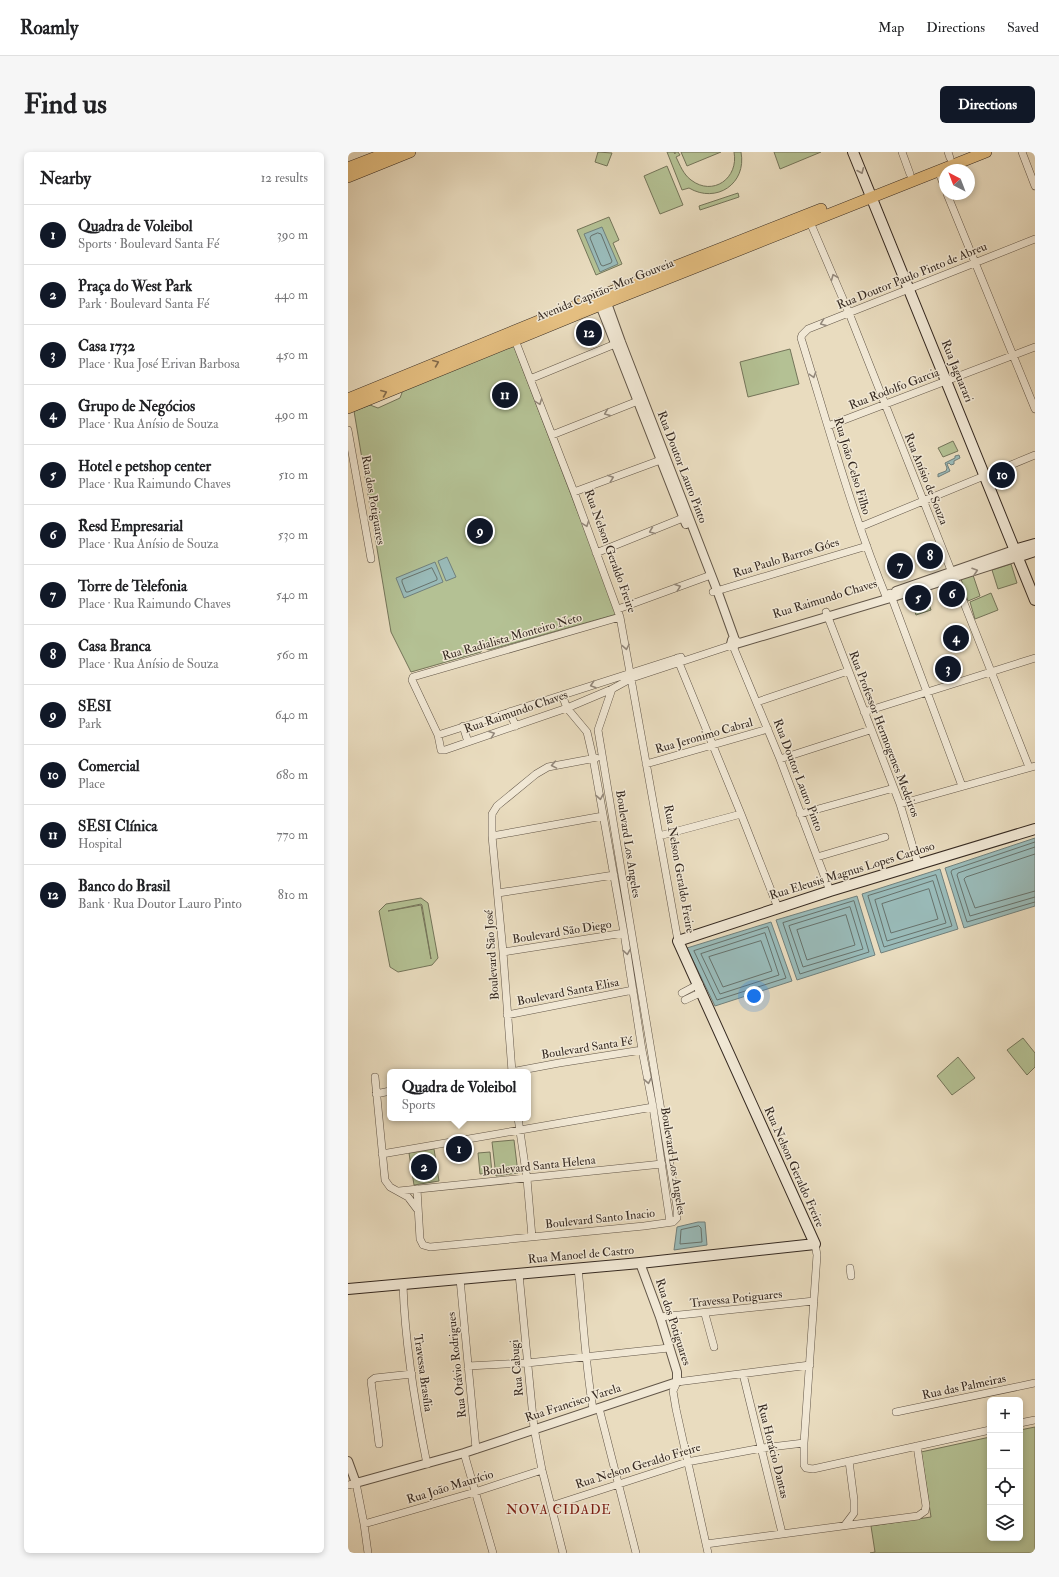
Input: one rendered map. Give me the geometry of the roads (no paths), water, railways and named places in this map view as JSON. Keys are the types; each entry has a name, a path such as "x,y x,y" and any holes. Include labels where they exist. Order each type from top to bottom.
{"main road":[{"path":"348,168 389,152"},
{"path":"348,177 410,152"},
{"name":"Rua Jaguarari","path":"853,152 1035,600"},
{"path":"871,194 949,155 964,152"},
{"path":"871,194 986,152"},
{"name":"Avenida Capitão-Mor Gouveia","path":"348,408 603,304 810,222 871,194"},
{"name":"Avenida Capitão-Mor Gouveia","path":"348,399 629,285 871,194"},
{"path":"701,265 709,254"},
{"path":"629,285 644,288"},
{"path":"405,385 411,373"},
{"name":"Rua Raimundo Chaves","path":"1016,554 1035,544"},
{"name":"Rua Raimundo Chaves","path":"1016,554 1035,551"},
{"name":"Rua Eleusis Magnus Lopes Cardoso","path":"678,941 918,864 1035,829"},
{"name":"Rua Nelson Geraldo Freire","path":"678,941 815,1244"},
{"name":"Rua Manoel de Castro","path":"348,1289 640,1263 815,1244"}],"street":[{"path":"902,152 910,174"},
{"path":"1022,152 1035,186"},
{"path":"949,200 1035,409"},
{"name":"Rua Anísio de Souza","path":"810,222 849,313 991,672 1032,767"},
{"name":"Rua Doutor Paulo Pinto de Abreu","path":"801,338 802,334 808,329 1035,239"},
{"name":"Rua Doutor Lauro Pinto","path":"603,304 715,591 743,668 780,759 830,892"},
{"name":"Rua João Celso Filho","path":"801,338 866,546 889,596 962,786"},
{"name":"Rua Nelson Geraldo Freire","path":"515,340 618,609 678,941"},
{"path":"530,379 618,343"},
{"name":"Rua Rodolfo Garcia","path":"828,426 1035,347"},
{"path":"552,435 640,400"},
{"name":"Rua dos Potiguares","path":"348,430 349,445 371,559"},
{"path":"860,527 1035,454"},
{"path":"574,492 663,459"},
{"path":"596,553 686,517"},
{"name":"Rua Paulo Barros Góes","path":"715,591 866,546"},
{"name":"Rua Raimundo Chaves","path":"631,675 612,689 567,708 442,750 438,736 463,726 889,596 1016,554"},
{"path":"618,609 709,576"},
{"name":"Rua Professor Hermogenes Medeiros","path":"827,615 870,730 900,804 918,864"},
{"name":"Rua Radialista Monteiro Neto","path":"438,736 412,680 413,677 620,617"},
{"path":"864,712 1035,658"},
{"path":"677,660 778,908"},
{"path":"757,702 848,671"},
{"name":"Boulevard Los Angeles","path":"562,695 567,708 587,732 593,758 636,1008 644,1030 676,1199 677,1216 675,1221 670,1222 668,1199 642,1050 644,1030 644,1006 598,730 612,689"},
{"path":"509,712 516,726"},
{"path":"463,726 468,742"},
{"name":"Rua Jeronimo Cabral","path":"646,764 768,729"},
{"path":"587,732 598,730"},
{"path":"780,759 805,754 870,730"},
{"name":"Boulevard São José","path":"512,1069 492,836 491,818 493,811 536,774 548,767 602,757"},
{"path":"900,804 1032,767"},
{"path":"800,814 894,788"},
{"path":"659,836 741,814"},
{"path":"492,836 603,816"},
{"path":"817,857 885,837"},
{"path":"498,894 614,875"},
{"path":"617,893 621,897 624,895 624,891"},
{"path":"620,915 624,910 628,912"},
{"name":"Boulevard São Diego","path":"503,952 624,933"},
{"path":"684,996 700,988"},
{"name":"Boulevard Santa Elisa","path":"507,1015 633,990"},
{"path":"636,1008 642,1010 644,1006"},
{"name":"Boulevard Santa Fé","path":"526,1069 559,1062 642,1050"},
{"path":"375,1077 385,1180 390,1187 399,1190 411,1199 418,1211"},
{"path":"376,1094 387,1091"},
{"path":"382,1154 653,1107"},
{"path":"417,1189 420,1238 423,1245 427,1247 532,1237 527,1179 518,1121"},
{"name":"Boulevard Santa Helena","path":"399,1190 527,1179 662,1164"},
{"path":"668,1199 676,1199"},
{"name":"Boulevard Santo Inacio","path":"532,1237 670,1222"},
{"name":"Rua Nelson Geraldo Freire","path":"815,1244 817,1255 804,1443 804,1465 808,1469 849,1461"},
{"name":"Rua dos Potiguares","path":"640,1263 660,1317 677,1372 677,1382 673,1393 708,1553"},
{"path":"578,1268 586,1356 596,1408 636,1553"},
{"path":"850,1268 851,1276"},
{"name":"Rua Cabugi","path":"519,1274 534,1428 542,1470 563,1553"},
{"name":"Rua Otávio Rodrigues","path":"460,1279 476,1449"},
{"name":"Travessa Brasília","path":"403,1284 412,1374 427,1464"},
{"name":"Travessa Potiguares","path":"660,1317 705,1314 814,1301"},
{"path":"705,1314 714,1347"},
{"path":"468,1366 527,1363 669,1348"},
{"name":"Rua Francisco Varela","path":"352,1484 464,1453 534,1428 677,1382 810,1365"},
{"path":"379,1444 372,1381 375,1378 412,1374"},
{"name":"Rua Horácio Dantas","path":"743,1374 782,1534"},
{"name":"Rua das Palmeiras","path":"896,1412 1035,1383"},
{"path":"1023,1422 1035,1420"},
{"path":"845,1525 854,1513 854,1500 849,1461 987,1431"},
{"name":"Rua Nelson Geraldo Freire","path":"551,1506 687,1462 762,1448 804,1443"},
{"path":"706,1544 918,1516 925,1511 926,1506 918,1446"},
{"path":"464,1453 493,1553"},
{"path":"348,1461 352,1484 364,1524 368,1553"},
{"name":"Rua João Maurício","path":"364,1524 475,1492 542,1470"}],"water":[{"path":"602,227 618,264 600,272 584,234"},
{"path":"959,455 960,458 954,461 954,464 947,464 950,471 938,477 938,474 946,471 947,468 945,463"},
{"path":"447,557 456,577 446,581 438,561"},
{"path":"435,562 443,582 404,598 396,578"},
{"path":"1035,838 1035,906 964,928 945,868"},
{"path":"940,869 958,929 881,953 862,894"},
{"path":"857,896 875,955 797,980 776,920"},
{"path":"771,922 792,981 715,1006 687,948"},
{"path":"698,1222 705,1222 707,1245 674,1250 677,1227"}],"place":[{"name":"Banco do Brasil","path":"589,333"},
{"name":"SESI Clínica","path":"505,395"},
{"name":"Comercial","path":"1002,475"},
{"name":"SESI","path":"480,531"},
{"name":"Casa Branca","path":"930,556"},
{"name":"Torre de Telefonia","path":"900,566"},
{"name":"Resd Empresarial","path":"952,594"},
{"name":"Hotel e petshop center","path":"918,598"},
{"name":"Grupo de Negócios","path":"956,638"},
{"name":"Casa 1732","path":"948,669"},
{"name":"Quadra de Voleibol","path":"459,1149"},
{"name":"Praça do West Park","path":"424,1167"}],"district":[{"name":"NOVA CIDADE","path":"559,1510"}]}
